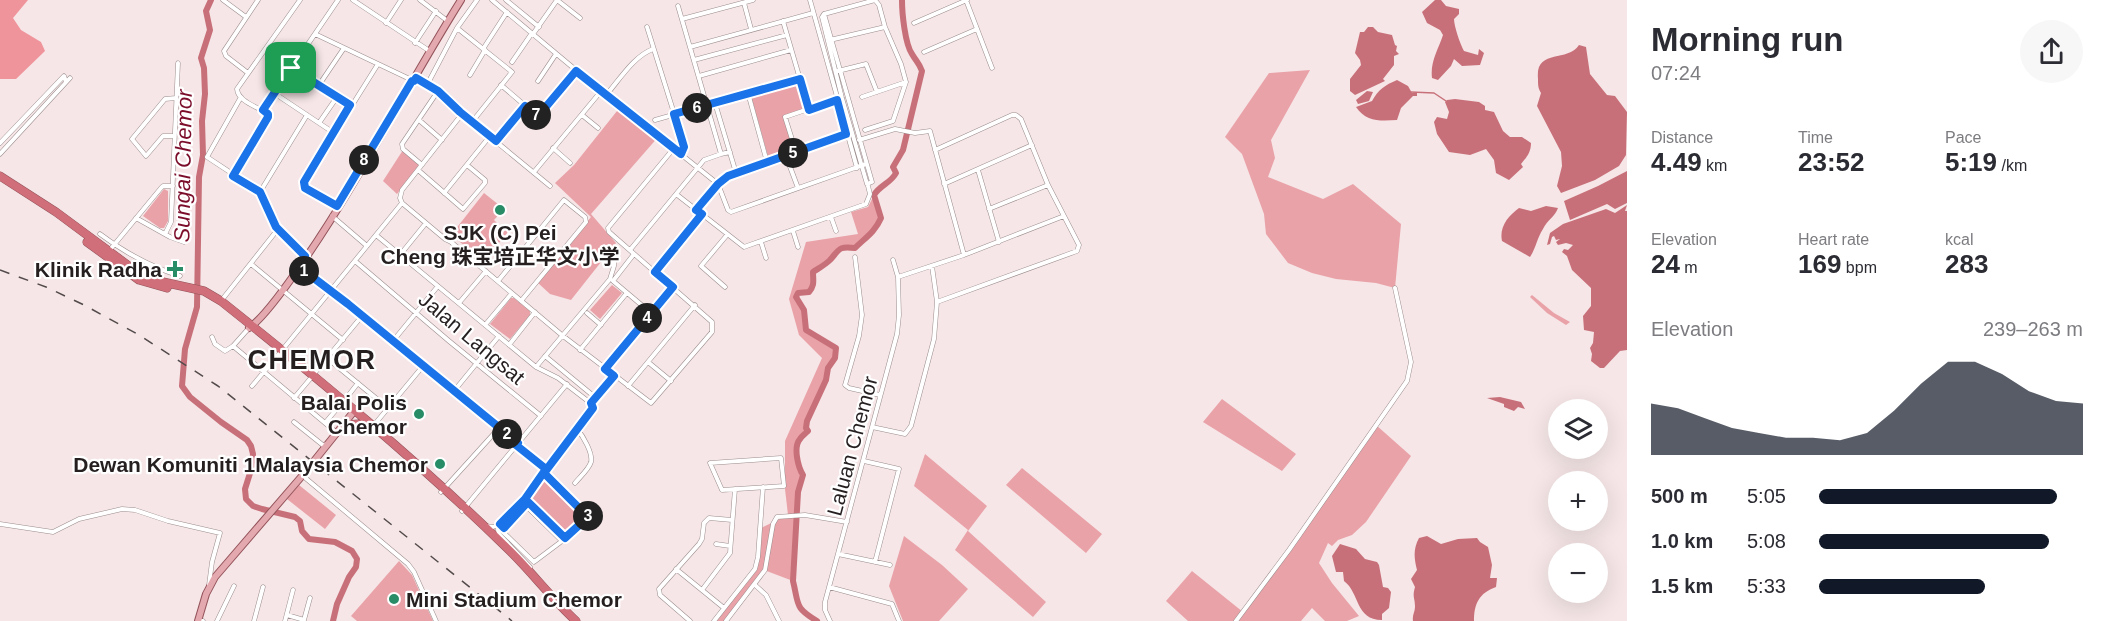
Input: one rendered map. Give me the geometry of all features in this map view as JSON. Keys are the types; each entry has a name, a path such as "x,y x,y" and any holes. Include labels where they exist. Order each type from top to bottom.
{"highway":[{"path":"0,176 111,248 143,275 190,290"},
{"path":"0,181 54,216 134,277 155,285 204,293 220,302 342,402 480,523 576,621"},
{"path":"92,246 103,251 111,248"},
{"path":"111,248 111,258 134,277"},
{"path":"346,425 358,424 371,428"},
{"path":"463,509 569,621"}],"main road":[{"path":"414,79 456,0"},
{"path":"251,326 282,290 332,216 461,0"},
{"path":"298,267 332,216"},
{"path":"337,432 346,425 354,413"},
{"path":"201,621 200,612 215,577 354,413"},
{"path":"201,621 211,590 249,538"}],"street":[{"path":"223,0 246,17"},
{"path":"249,73 226,56 224,51 258,0"},
{"path":"233,176 268,117 263,110 241,98 237,89 300,0"},
{"path":"263,110 338,0"},
{"path":"353,0 428,50"},
{"path":"386,23 401,0"},
{"path":"420,0 446,19"},
{"path":"427,85 457,28 477,0"},
{"path":"492,0 576,71 718,184 728,210 731,212 862,166"},
{"path":"506,0 538,27"},
{"path":"514,7 518,0"},
{"path":"513,62 557,0 580,18"},
{"path":"682,19 753,0"},
{"path":"676,194 744,247 866,204 870,194 869,184 846,134 810,0"},
{"path":"862,166 824,14 871,0 878,3 906,82 893,121 865,130"},
{"path":"914,23 966,0 992,68"},
{"path":"744,3 751,29"},
{"path":"678,6 721,154"},
{"path":"415,43 436,11"},
{"path":"470,75 507,12"},
{"path":"690,47 813,13"},
{"path":"783,21 809,110"},
{"path":"647,27 684,147 681,154"},
{"path":"829,41 885,27"},
{"path":"457,28 512,72 472,122"},
{"path":"924,52 977,29"},
{"path":"315,34 438,91 462,114 550,186"},
{"path":"694,60 787,35"},
{"path":"319,85 344,48"},
{"path":"607,94 645,52 653,49"},
{"path":"699,76 791,50"},
{"path":"538,81 556,54"},
{"path":"165,234 171,222 178,63"},
{"path":"338,206 304,185 304,182 350,105 378,64"},
{"path":"837,71 867,64 877,92"},
{"path":"291,68 350,105"},
{"path":"501,85 536,115 539,115 576,71"},
{"path":"8,145 1,142 64,76 66,82"},
{"path":"0,154 70,78"},
{"path":"654,120 800,79"},
{"path":"862,97 906,82"},
{"path":"534,172 602,90"},
{"path":"422,165 404,149 402,144 438,91"},
{"path":"274,93 334,133"},
{"path":"748,93 767,162"},
{"path":"175,136 163,136 146,156 132,139 165,99 176,98"},
{"path":"241,98 207,157 260,192 278,229 305,256"},
{"path":"319,123 337,98"},
{"path":"796,152 785,117 844,98"},
{"path":"844,98 859,140 862,166"},
{"path":"715,103 736,173"},
{"path":"496,141 525,106"},
{"path":"462,114 402,190 400,195 402,203 562,336 651,403 712,332 712,321 609,232 608,228 674,148"},
{"path":"260,192 307,115"},
{"path":"582,115 598,128"},
{"path":"935,150 1016,115 1021,119 1048,185 1079,245 1077,251 937,302"},
{"path":"418,120 442,140"},
{"path":"859,140 899,129 915,133 927,130 931,134 964,255"},
{"path":"696,210 728,176 846,134"},
{"path":"444,193 490,136"},
{"path":"944,184 1032,145"},
{"path":"553,148 570,163"},
{"path":"651,313 613,281 632,252 706,158 730,152"},
{"path":"786,156 798,188"},
{"path":"418,170 463,209 485,183 485,180 467,165"},
{"path":"978,170 999,242"},
{"path":"989,209 1048,185"},
{"path":"111,248 162,187 173,186"},
{"path":"498,281 564,200 587,220 521,301"},
{"path":"252,386 402,203"},
{"path":"655,272 702,214"},
{"path":"332,216 367,247"},
{"path":"898,277 964,255 1064,216"},
{"path":"831,217 836,231"},
{"path":"136,218 184,242"},
{"path":"400,255 426,223"},
{"path":"220,302 278,229"},
{"path":"793,231 798,247"},
{"path":"100,234 111,248 180,276"},
{"path":"376,235 536,367 567,384 592,404"},
{"path":"725,287 701,266 728,235"},
{"path":"761,241 766,258"},
{"path":"536,367 610,279 614,266 614,254"},
{"path":"855,257 862,315 859,336 845,385 880,396"},
{"name":"Laluan Chemor","path":"831,621 825,610 829,587 897,334 898,277 893,260"},
{"name":"Jalan Langsat","path":"355,261 541,416"},
{"path":"251,264 343,340"},
{"path":"872,427 905,434 911,426 931,350 937,302 932,266"},
{"path":"298,267 499,428 545,471 588,517 565,538 524,502"},
{"path":"459,303 486,271"},
{"path":"393,341 438,286"},
{"path":"605,369 673,287"},
{"path":"1236,621 1289,550 1407,381 1411,362 1395,288"},
{"path":"485,325 512,293"},
{"path":"580,350 626,294"},
{"path":"628,386 695,305"},
{"path":"509,345 535,312"},
{"path":"587,314 601,325"},
{"path":"294,398 362,316"},
{"path":"212,337 215,344 225,351 233,346 251,326"},
{"path":"454,391 499,336"},
{"path":"233,346 337,432 324,446 294,422"},
{"path":"545,356 596,398"},
{"path":"327,358 388,408"},
{"path":"648,362 671,381"},
{"path":"371,428 423,366"},
{"path":"504,528 614,376"},
{"path":"325,423 358,383"},
{"path":"463,509 567,384"},
{"path":"442,491 499,428"},
{"path":"575,483 591,463 586,444 577,429"},
{"path":"782,458 784,486 763,487 722,490 710,463 782,458"},
{"path":"864,460 899,469 875,562"},
{"path":"302,476 408,564 414,572 436,621"},
{"path":"714,621 758,562 763,487"},
{"path":"702,590 727,558 735,489"},
{"path":"480,523 492,527 500,524 524,502"},
{"path":"500,524 504,528 503,532 534,562 562,541 524,502"},
{"path":"0,524 53,532 79,519 122,509 135,510 220,533 212,562 210,585"},
{"path":"726,621 765,570 774,519 781,515 805,515 847,522"},
{"path":"690,621 660,595 659,589 699,544 704,523 709,518 732,520"},
{"path":"500,524 499,534 527,562 535,577"},
{"path":"716,544 730,546"},
{"path":"838,554 890,565"},
{"path":"676,569 724,608"},
{"path":"755,585 766,595 779,621"},
{"path":"218,621 234,586"},
{"path":"254,621 263,587"},
{"path":"829,587 892,604 899,621"},
{"path":"285,621 293,590"},
{"path":"287,615 304,620 310,598"}],"shaded area":[{"path":"0,0 28,0 13,18 21,30 41,42 45,51 16,79 0,79"},
{"path":"1435,0 1441,0 1446,6 1459,9 1454,22 1464,51 1478,55 1479,49 1484,53 1480,65 1462,66 1454,59 1451,66 1438,80 1432,78 1432,67 1443,35 1440,30 1427,23 1422,12"},
{"path":"1368,27 1392,35 1399,54 1394,56 1394,65 1383,79 1385,81 1355,95 1350,91 1350,79 1361,65 1355,53 1360,32 1364,32"},
{"path":"1579,45 1586,47 1590,74 1607,95 1615,96 1627,112 1626,155 1619,166 1595,180 1561,193 1557,186 1562,166 1561,152 1537,106 1541,93 1538,85 1538,69 1546,59 1567,54"},
{"path":"1310,70 1271,140 1275,158 1268,177 1323,199 1353,184 1401,224 1395,288 1376,283 1336,279 1312,273 1288,263 1266,234 1264,214 1242,154 1225,137 1269,73"},
{"path":"1397,80 1408,86 1412,93 1417,92 1417,96 1413,96 1401,108 1397,120 1369,118 1356,107 1372,101 1382,88"},
{"path":"800,82 807,109 784,116 795,152 769,160 751,96"},
{"path":"1367,91 1373,92 1369,101 1358,104 1356,100"},
{"path":"1455,99 1479,102 1485,106 1485,110 1494,112 1503,131 1510,137 1522,137 1531,143 1529,152 1521,164 1523,167 1509,180 1496,173 1494,160 1486,149 1470,155 1449,152 1437,134 1434,122 1437,117 1447,119 1449,112 1445,102"},
{"path":"621,106 659,136 591,214 616,243 571,300 550,294 537,282 591,217 555,183 574,165"},
{"path":"403,150 419,165 397,194 383,181"},
{"path":"1627,171 1627,203 1615,209 1607,204 1570,220 1564,201"},
{"path":"164,189 168,191 168,221 164,228 160,228 143,216"},
{"path":"484,193 504,209 494,220 497,223 495,226 503,233 505,230 508,232 484,261 451,235"},
{"path":"874,195 878,221 874,230 855,248 840,249 828,262 813,272 813,283 809,292 798,293 796,297 804,310 806,330 836,348 835,358 828,368 826,380 807,421 808,431 799,439 798,466 803,475 798,492 793,581 764,570 725,621 716,621 756,570 761,528 788,515 785,489 785,441 822,358 799,335 789,299 806,242 858,234 851,212 868,207"},
{"path":"1627,205 1625,211 1627,211 1627,350 1620,351 1604,368 1600,368 1591,361 1590,348 1594,332 1584,330 1583,316 1591,306 1591,288 1572,270 1567,256 1562,252 1573,245 1566,243 1558,245 1556,242 1560,239 1556,240 1554,236 1547,245 1550,233 1563,224 1606,209 1615,213"},
{"path":"1546,206 1558,208 1539,236 1530,257 1502,241 1503,227 1515,211 1519,208 1531,211"},
{"path":"612,285 622,293 600,319 590,310"},
{"path":"1532,295 1554,313 1570,322 1566,325 1547,313 1530,297"},
{"path":"511,298 530,311 530,315 510,339 490,324"},
{"path":"1500,397 1521,402 1525,409 1518,407 1514,411 1504,407 1504,404 1487,398"},
{"path":"1222,399 1296,454 1282,471 1203,422"},
{"path":"1376,425 1411,456 1366,522 1352,535 1338,540 1332,546 1328,543 1319,563 1359,616 1347,621 1325,621 1312,608 1301,621 1188,621 1166,601 1192,571 1243,612"},
{"path":"925,454 987,506 968,531 1046,602 1033,617 955,550 968,530 914,486"},
{"path":"1022,468 1102,534 1086,553 1006,485"},
{"path":"549,476 592,517 568,537 528,498"},
{"path":"299,485 336,515 325,529 287,499"},
{"path":"904,536 942,565 968,589 939,621 903,621 889,586"},
{"path":"1427,536 1441,544 1458,539 1477,538 1488,547 1492,565 1490,578 1497,578 1496,587 1485,592 1479,600 1475,609 1474,621 1413,621 1415,587 1411,579 1417,570 1415,550 1419,538"},
{"path":"1340,544 1356,549 1365,559 1377,562 1379,565 1383,587 1388,588 1391,592 1389,608 1382,614 1382,620 1373,619 1362,611 1353,592 1344,581 1343,572 1336,572 1332,556"},
{"name":"Mini Stadium Chemor","path":"399,561 412,575 433,621 357,621 351,616"}],"waterway":[{"name":"Sungai Chemor","path":"211,0 206,11 210,30 201,58 204,68 205,94 202,121 203,155 199,177 197,307 185,349 182,386 190,397 247,440 251,446 253,454 251,470 245,489 246,499 253,506 295,517 300,521 302,531 309,539 335,542 352,551 357,559 356,567 337,604 333,621"},
{"path":"817,621 801,609 793,581 798,492 803,475 799,467 797,447 800,439 808,431 807,421 826,380 828,368 835,358 836,348 806,330 804,310 796,297 798,293 809,292 813,283 813,272 828,262 840,249 855,248 873,231 881,218 874,195 896,173 893,167 903,150 922,71 907,43 902,0"},
{"path":"1411,92 1434,93 1446,101"}],"railway":[{"path":"0,270 46,287 84,305 139,335 218,386 512,621"}],"place":[{"name":"SJK (C) Pei Cheng 珠宝培正华文小学","path":"500,210"},
{"name":"Klinik Radha","path":"175,269"},
{"name":"Balai Polis Chemor","path":"419,414"},
{"name":"Dewan Komuniti 1Malaysia Chemor","path":"440,464"},
{"name":"Mini Stadium Chemor","path":"394,599"}],"district":[{"name":"CHEMOR","path":"312,360"}],"route":[{"path":"291,68 263,110 269,115 233,176 260,192 276,227 305,256 298,266 518,443 516,445 546,469 525,499 524,500 522,502 500,524 504,528 525,505 522,502 525,499 565,538 588,516 544,473 593,408 591,403 614,376 605,369 673,287 655,272 702,214 696,210 728,176 846,134 837,100 809,110 800,79 674,114 684,147 681,154 576,71 539,115 525,106 496,141 442,94 416,78 412,81 337,206 305,188 304,182 350,105 291,68"}]}
